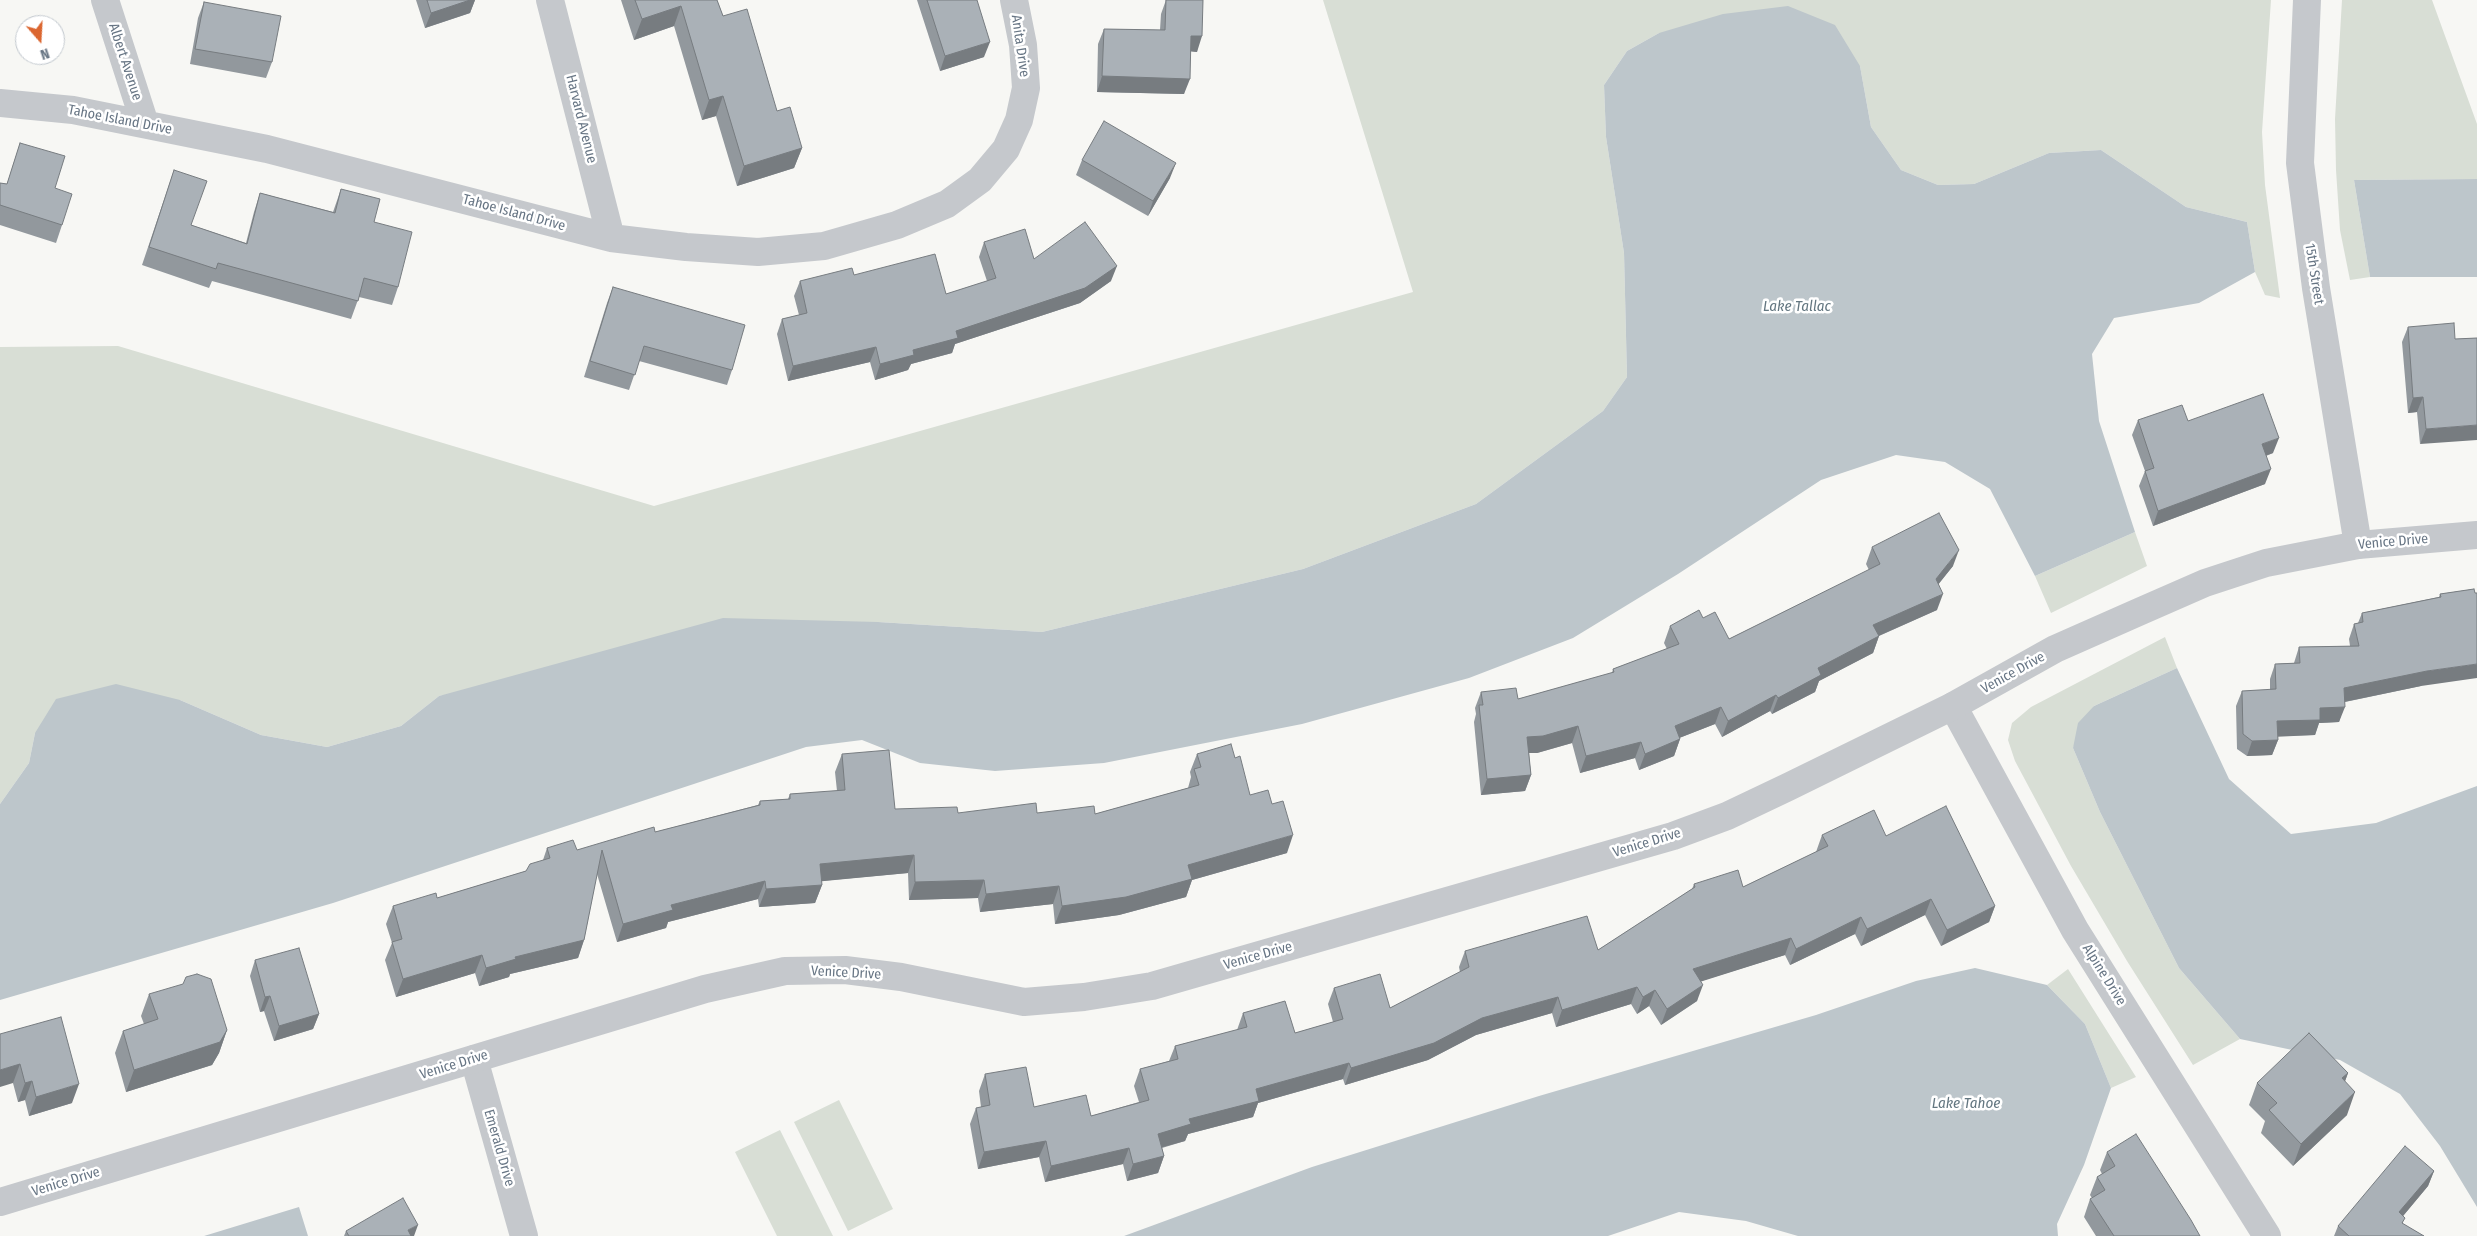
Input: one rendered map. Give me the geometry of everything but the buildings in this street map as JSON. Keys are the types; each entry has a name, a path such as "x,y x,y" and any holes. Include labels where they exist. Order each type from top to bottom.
{"street":[{"name":"Albert Avenue","path":"105,0 145,124"},
{"name":"Harvard Avenue","path":"550,0 611,238"},
{"name":"Anita Drive","path":"1006,149 1019,120 1026,88 1023,45 1014,0"},
{"name":"15th Street","path":"2307,0 2300,163 2316,288 2358,545"},
{"name":"Tahoe Island Drive","path":"0,103 73,110 267,150 611,238 686,247 758,252 824,246 897,225 948,204 980,180 1006,149"},
{"name":"Venice Drive","path":"0,1202 705,989 785,971 845,970 901,976 1024,1002 1084,997 1152,986 1673,836 1726,816 1953,706 2056,649 2205,584 2266,563 2358,545 2477,535"},
{"name":"Alpine Drive","path":"1953,706 2075,930 2267,1236"},
{"name":"Emerald Drive","path":"474,1059 524,1236"}],"shaded area":[{"path":"1323,0 2271,0 2262,132 2265,185 2280,298 2265,295 2255,272 2247,222 2186,207 2101,150 2049,153 1974,184 1938,185 1901,170 1871,127 1860,66 1659,33 1627,51 1604,85 1606,137 1624,253 1627,377 1603,411 1476,504 1303,569 1042,632 878,622 439,696 401,726 327,747 261,735 180,700 35,733 29,763 0,804 0,347 118,346 654,506 1413,292"},
{"path":"2342,0 2432,0 2477,124 2477,179 2354,180 2370,277 2350,280 2340,230 2336,170 2335,119"},
{"path":"2135,532 2147,566 2051,613 2035,576"},
{"path":"2165,637 2177,668 2094,706 2073,748 2100,812 2179,968 2240,1039 2193,1065 2127,961 2071,866 2015,761 2008,740 2012,723 2031,707"},
{"path":"2068,969 2136,1077 2111,1088 2085,1024 2047,985"},
{"path":"839,1100 893,1209 848,1231 794,1122"},
{"path":"780,1130 833,1236 777,1236 735,1152"}],"water":[{"name":"Lake Tallac","path":"1788,6 1835,25 1860,66 1871,127 1901,170 1938,185 1974,184 2049,153 2101,150 2186,207 2247,222 2255,272 2199,303 2114,318 2092,354 2099,421 2135,532 2035,576 1990,489 1945,462 1896,455 1821,480 1678,574 1573,638 1469,678 1302,724 1104,763 995,771 920,763 862,740 806,747 333,903 0,1000 0,804 29,763 35,733 56,699 116,684 180,700 261,735 327,747 401,726 439,696 723,618 878,622 1042,632 1303,569 1476,504 1603,411 1627,377 1624,253 1606,137 1604,85 1627,51 1659,33 1723,14"},
{"path":"2477,179 2477,277 2370,277 2354,180"},
{"path":"2177,668 2229,779 2291,834 2376,823 2477,786 2477,1207 2440,1146 2400,1094 2340,1060 2240,1039 2179,968 2100,812 2073,748 2078,723 2094,706"},
{"name":"Lake Tahoe","path":"1975,968 2047,985 2085,1024 2111,1088 2084,1165 2057,1224 2058,1236 1798,1236 1746,1221 1679,1212 1608,1236 1124,1236 1312,1167 1539,1096 1816,1015 1916,981"},
{"path":"299,1207 308,1236 204,1236"}]}
